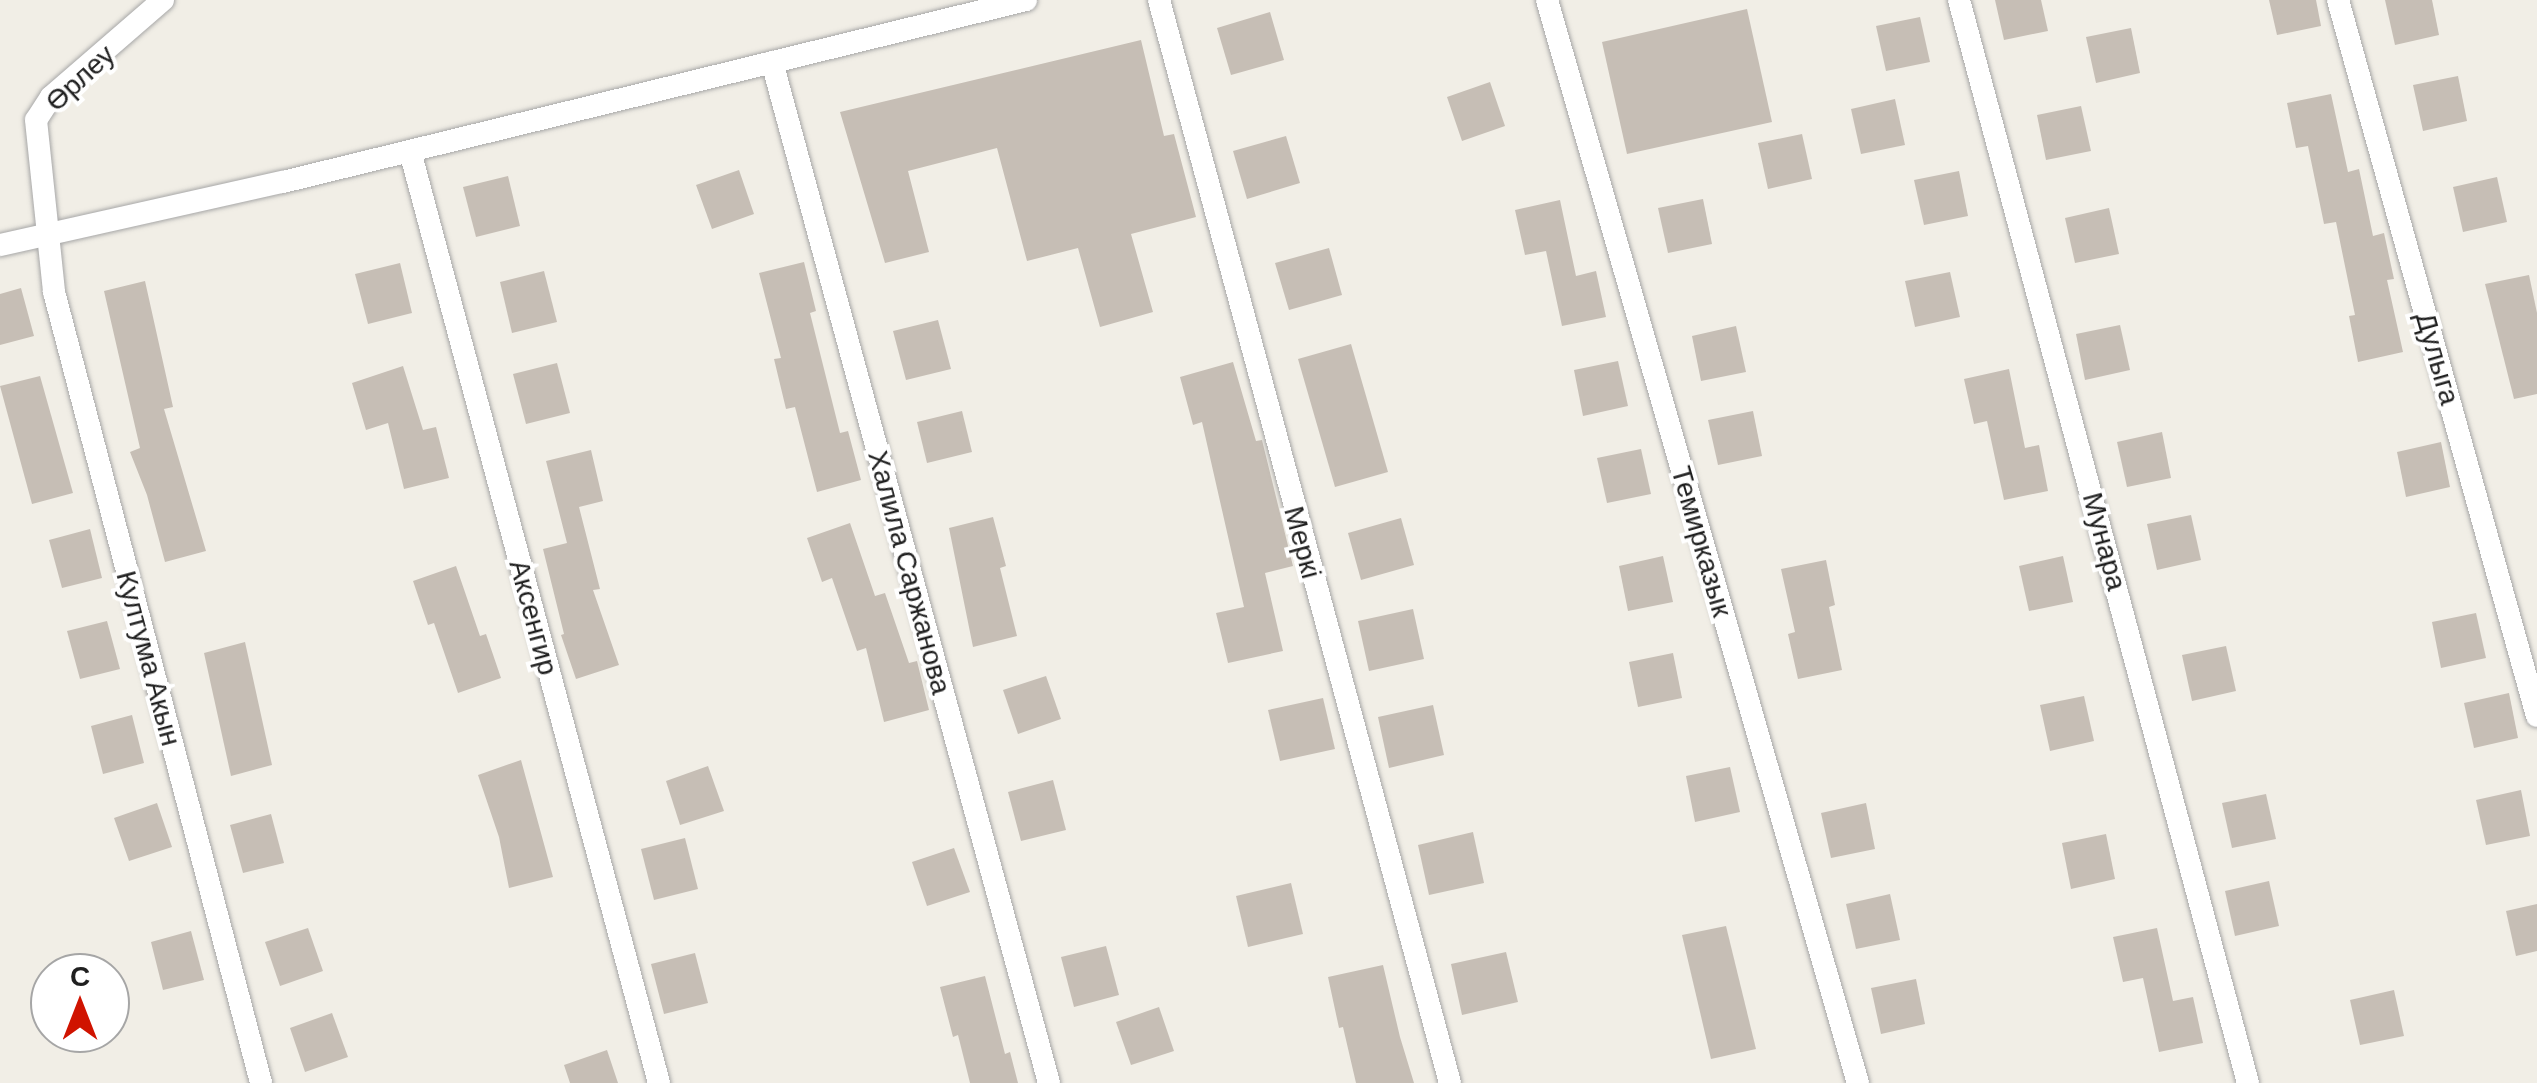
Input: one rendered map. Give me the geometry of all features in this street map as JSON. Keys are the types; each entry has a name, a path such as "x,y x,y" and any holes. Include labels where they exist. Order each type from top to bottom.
{"street":[{"name":"Өрлеу","path":"51,232 36,120 51,97 163,0"},
{"path":"0,245 1026,0"},
{"name":"Меркі","path":"1159,0 1450,1083"},
{"name":"Темирказык","path":"1547,0 1858,1083"},
{"name":"Мунара","path":"1959,0 2248,1083"},
{"name":"Дулыга","path":"2338,0 2537,716"},
{"name":"Халила Саржанова","path":"772,62 1049,1083"},
{"name":"Аксенгир","path":"410,150 660,1083"},
{"name":"Култума Акын","path":"51,232 54,292 261,1083"}],"building":[{"path":"1995,0 2041,0 2048,31 2004,40"},
{"path":"2269,0 2316,0 2321,26 2277,35"},
{"path":"2385,0 2432,0 2439,35 2395,45"},
{"path":"1747,9 1772,122 1627,154 1602,42"},
{"path":"1270,12 1284,60 1231,75 1217,28"},
{"path":"1920,17 1930,62 1886,71 1876,26"},
{"path":"2131,28 2140,73 2096,83 2086,37"},
{"path":"1141,40 1164,136 1174,134 1196,217 1131,234 1153,312 1100,327 1078,248 1027,261 997,148 908,171 929,252 885,263 840,112"},
{"path":"2458,76 2467,121 2423,131 2413,85"},
{"path":"1490,82 1505,126 1462,141 1447,97"},
{"path":"2331,94 2348,172 2359,169 2373,236 2384,233 2394,279 2387,280 2403,352 2358,362 2349,316 2355,315 2336,222 2324,224 2308,146 2296,148 2287,103"},
{"path":"1895,99 1905,145 1861,154 1851,109"},
{"path":"2081,106 2091,151 2046,160 2037,115"},
{"path":"1802,134 1812,179 1768,189 1758,143"},
{"path":"1286,136 1300,183 1247,199 1233,151"},
{"path":"739,170 754,214 712,229 696,185"},
{"path":"1959,171 1968,216 1924,225 1914,180"},
{"path":"508,176 520,226 476,237 463,187"},
{"path":"2497,177 2507,222 2463,232 2453,187"},
{"path":"1703,199 1712,244 1668,253 1658,208"},
{"path":"1560,200 1576,276 1596,271 1606,317 1562,326 1546,251 1525,255 1515,210"},
{"path":"2109,208 2119,254 2075,263 2065,218"},
{"path":"1329,248 1342,295 1289,310 1275,263"},
{"path":"804,262 816,311 810,313 840,433 848,431 861,480 817,492 795,407 786,409 774,359 781,358 759,273"},
{"path":"400,263 412,313 368,324 355,274"},
{"path":"544,271 557,322 512,333 500,282"},
{"path":"1950,272 1960,317 1915,327 1905,281"},
{"path":"2529,275 2537,313 2537,394 2514,399 2485,284"},
{"path":"145,281 173,407 164,409 206,551 165,562 147,495 130,452 140,448 104,291"},
{"path":"21,288 34,336 0,345 0,294"},
{"path":"938,320 951,369 906,380 893,331"},
{"path":"2120,325 2130,370 2085,380 2076,334"},
{"path":"1736,326 1746,372 1701,381 1692,336"},
{"path":"1351,344 1388,472 1335,487 1298,359"},
{"path":"1618,361 1628,406 1583,416 1574,370"},
{"path":"1233,362 1256,441 1262,440 1293,566 1265,573 1283,651 1228,663 1216,613 1244,607 1202,422 1193,425 1180,377"},
{"path":"557,363 570,413 526,424 513,374"},
{"path":"403,366 423,430 436,427 449,478 404,489 388,423 366,430 352,383"},
{"path":"2009,369 2025,448 2039,445 2048,491 2004,500 1987,421 1974,424 1964,379"},
{"path":"40,376 73,493 32,504 0,386"},
{"path":"962,411 972,452 927,463 917,422"},
{"path":"1753,411 1762,456 1718,465 1708,420"},
{"path":"2162,432 2171,478 2127,487 2117,442"},
{"path":"2441,442 2450,487 2406,497 2397,452"},
{"path":"1641,449 1651,494 1607,503 1597,458"},
{"path":"591,450 603,501 579,507 600,589 593,590 619,665 576,679 561,635 564,634 543,549 567,543 546,461"},
{"path":"2191,515 2201,560 2157,570 2147,524"},
{"path":"993,517 1006,566 1000,568 1017,636 973,647 949,528"},
{"path":"1401,518 1414,565 1361,580 1348,533"},
{"path":"850,523 875,596 885,593 909,663 917,661 929,710 884,722 866,648 857,651 832,578 822,582 807,538"},
{"path":"90,529 102,578 62,588 49,540"},
{"path":"1663,556 1673,602 1628,611 1619,566"},
{"path":"2063,556 2073,602 2029,611 2019,566"},
{"path":"1826,560 1835,605 1829,607 1842,670 1798,679 1788,634 1795,632 1781,569"},
{"path":"456,566 480,636 486,634 501,678 458,693 434,623 428,625 413,581"},
{"path":"1413,609 1424,659 1369,671 1358,621"},
{"path":"2476,613 2486,658 2441,668 2432,622"},
{"path":"107,621 120,669 80,679 67,631"},
{"path":"245,642 272,765 231,776 204,653"},
{"path":"2226,646 2236,691 2192,701 2182,655"},
{"path":"1673,653 1682,698 1638,707 1629,662"},
{"path":"1046,676 1061,719 1018,734 1003,690"},
{"path":"2509,693 2518,738 2474,748 2464,703"},
{"path":"2084,696 2094,741 2050,751 2040,705"},
{"path":"1323,698 1335,749 1280,761 1268,710"},
{"path":"1433,705 1444,755 1389,768 1378,717"},
{"path":"132,715 144,763 103,774 91,726"},
{"path":"521,760 553,877 509,888 499,837 478,775"},
{"path":"708,766 724,811 680,825 666,781"},
{"path":"1730,767 1740,812 1695,822 1686,776"},
{"path":"1053,780 1066,830 1021,841 1008,792"},
{"path":"2521,790 2530,836 2486,845 2476,800"},
{"path":"2266,794 2276,839 2232,848 2222,803"},
{"path":"157,803 172,847 129,861 114,818"},
{"path":"1866,803 1875,849 1831,858 1821,813"},
{"path":"271,814 284,863 243,873 230,825"},
{"path":"1473,832 1484,883 1429,895 1418,845"},
{"path":"2106,834 2115,879 2071,889 2062,843"},
{"path":"685,838 698,889 654,900 641,849"},
{"path":"954,848 970,892 927,906 912,862"},
{"path":"2269,881 2279,926 2235,936 2225,891"},
{"path":"1291,883 1303,934 1248,947 1236,896"},
{"path":"1890,894 1900,940 1856,949 1846,904"},
{"path":"2537,904 2537,951 2516,956 2506,911"},
{"path":"1726,926 1756,1049 1711,1059 1682,935"},
{"path":"308,928 323,971 280,986 265,942"},
{"path":"2157,928 2173,1001 2193,997 2203,1043 2159,1052 2143,978 2123,982 2113,937"},
{"path":"191,931 204,980 163,990 151,942"},
{"path":"1106,946 1119,995 1074,1007 1061,957"},
{"path":"1506,952 1518,1002 1462,1015 1451,964"},
{"path":"695,953 708,1003 664,1014 651,964"},
{"path":"1383,965 1414,1083 1356,1083 1343,1027 1339,1028 1328,977"},
{"path":"985,976 1005,1054 1010,1052 1018,1083 970,1083 958,1035 953,1037 940,987"},
{"path":"1916,979 1925,1024 1881,1034 1871,988"},
{"path":"2394,990 2404,1036 2360,1045 2350,1000"},
{"path":"1159,1007 1174,1051 1131,1065 1116,1022"},
{"path":"332,1013 348,1057 305,1072 290,1028"},
{"path":"607,1050 618,1083 570,1083 564,1065"}]}
